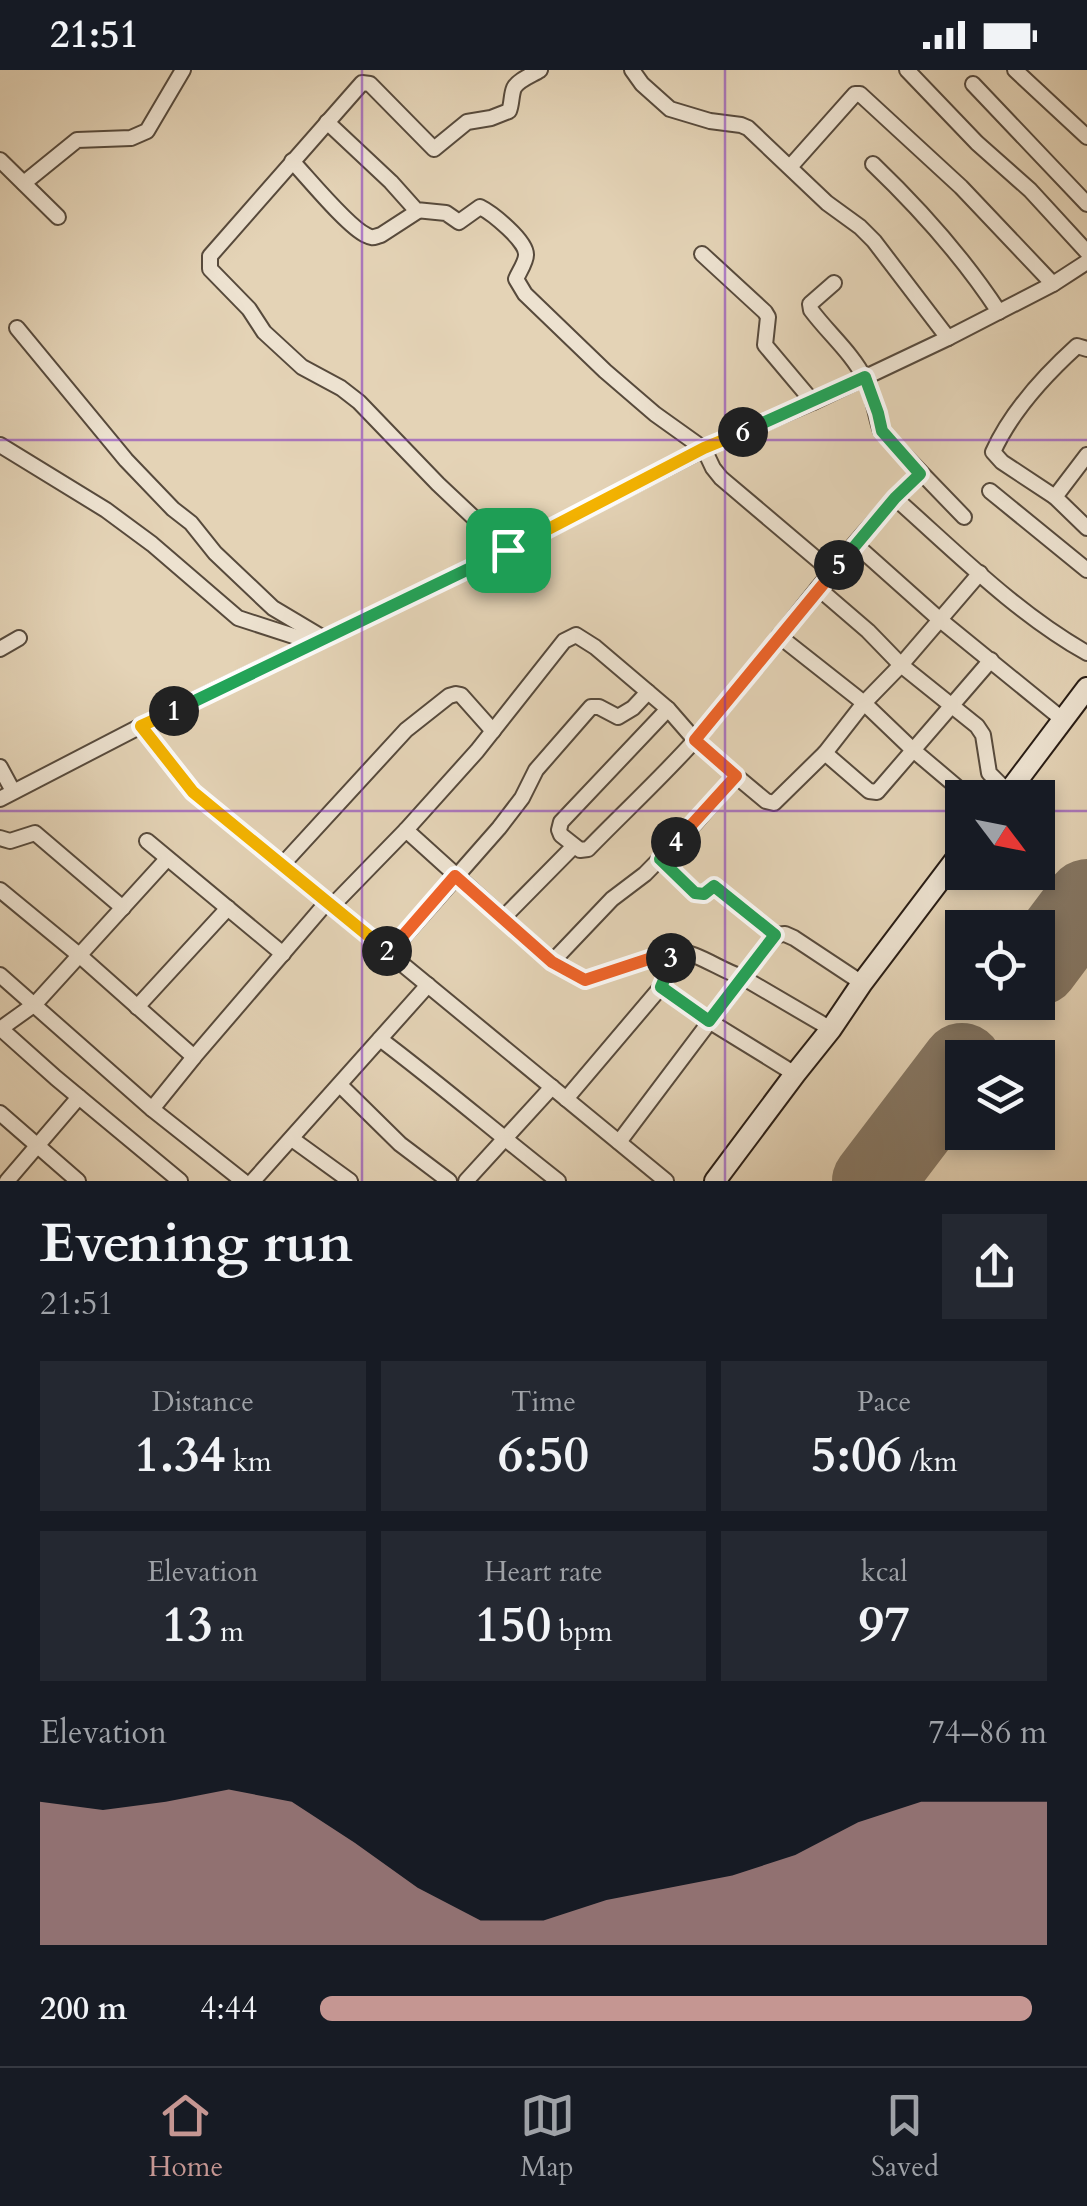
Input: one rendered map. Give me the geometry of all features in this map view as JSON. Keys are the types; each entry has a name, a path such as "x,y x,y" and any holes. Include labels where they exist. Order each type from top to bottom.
{"street":[{"path":"24,184 77,140 131,138 147,131 183,70"},
{"path":"508,550 359,402 302,367 264,332 209,267 210,256 362,83 366,82 434,149 466,122 509,111 513,90 540,70"},
{"path":"632,70 670,109 710,122 741,125 762,140 826,203 874,241 948,338"},
{"path":"907,70 977,143 1030,190 1087,252"},
{"path":"1016,70 1087,137"},
{"path":"973,84 1087,204"},
{"path":"790,167 854,94 860,94 961,187 1053,284"},
{"path":"327,122 418,211"},
{"path":"0,160 58,217"},
{"path":"292,161 352,225 369,237 375,238 418,211 444,212 459,222 478,208 486,209 524,246 526,258 516,278 525,294 605,371 655,414 704,448 721,478 832,572"},
{"path":"873,164 973,271 999,312"},
{"path":"702,254 765,312 765,344 813,402"},
{"path":"0,766 7,795 141,726 508,550 704,448 948,338 1087,262"},
{"path":"834,284 810,307 865,377 882,431 964,516"},
{"path":"18,328 126,460 191,523 215,553 273,608 320,641"},
{"path":"1087,348 1077,346 1033,392 993,452 1055,498 1087,528"},
{"path":"0,445 106,510 238,618 320,641"},
{"path":"1055,498 1087,455"},
{"path":"668,709 561,822 560,833 580,850 588,849 695,740 818,588 920,474"},
{"path":"990,491 1087,570"},
{"path":"895,498 1055,635 1087,653"},
{"path":"856,545 1062,719"},
{"path":"152,1109 283,954 406,830 570,636 580,636 648,692 695,740 772,803 824,753 980,573"},
{"path":"818,588 868,631 900,666 977,726 983,735 989,773 994,780"},
{"path":"779,636 864,703 949,780"},
{"path":"0,649 19,638"},
{"path":"824,753 874,792 879,790 990,660"},
{"path":"1017,780 1087,688"},
{"path":"388,953 499,828 522,798 536,770 591,707 618,717 648,692"},
{"path":"282,865 406,730 449,696 461,696 493,731"},
{"path":"141,726 193,792 666,1181"},
{"path":"552,962 612,900 660,859 736,776"},
{"path":"406,830 552,962 585,980 673,951 684,951 742,977 831,1029"},
{"path":"0,838 10,841 34,832 122,908"},
{"path":"147,841 283,954"},
{"path":"503,918 574,846"},
{"path":"167,858 34,1004 0,1029 180,1181"},
{"path":"660,859 695,893 704,894 714,886 775,935 794,938 862,983"},
{"path":"715,1181 945,873"},
{"path":"0,890 194,1056"},
{"path":"137,1007 228,908"},
{"path":"619,1142 775,935"},
{"path":"566,1099 661,987 673,951"},
{"path":"0,975 152,1109 243,1181"},
{"path":"253,1181 428,984"},
{"path":"661,987 794,1074"},
{"path":"380,1039 446,1088 556,1180"},
{"path":"340,1085 400,1144 450,1181"},
{"path":"466,1181 552,1087"},
{"path":"7,1181 79,1097"},
{"path":"0,1113 78,1181"},
{"path":"292,1139 350,1181"}],"runway":[{"path":"1055,942 1087,900"},
{"path":"873,1181 945,1086"}],"route":[{"path":"865,377 882,431 920,474 818,588 695,740 736,776 660,859 695,893 704,894 714,886 775,935 709,1021 661,987 673,951 585,980 552,962 455,876 388,953 193,792 141,726 508,550 704,448 865,377"}]}
